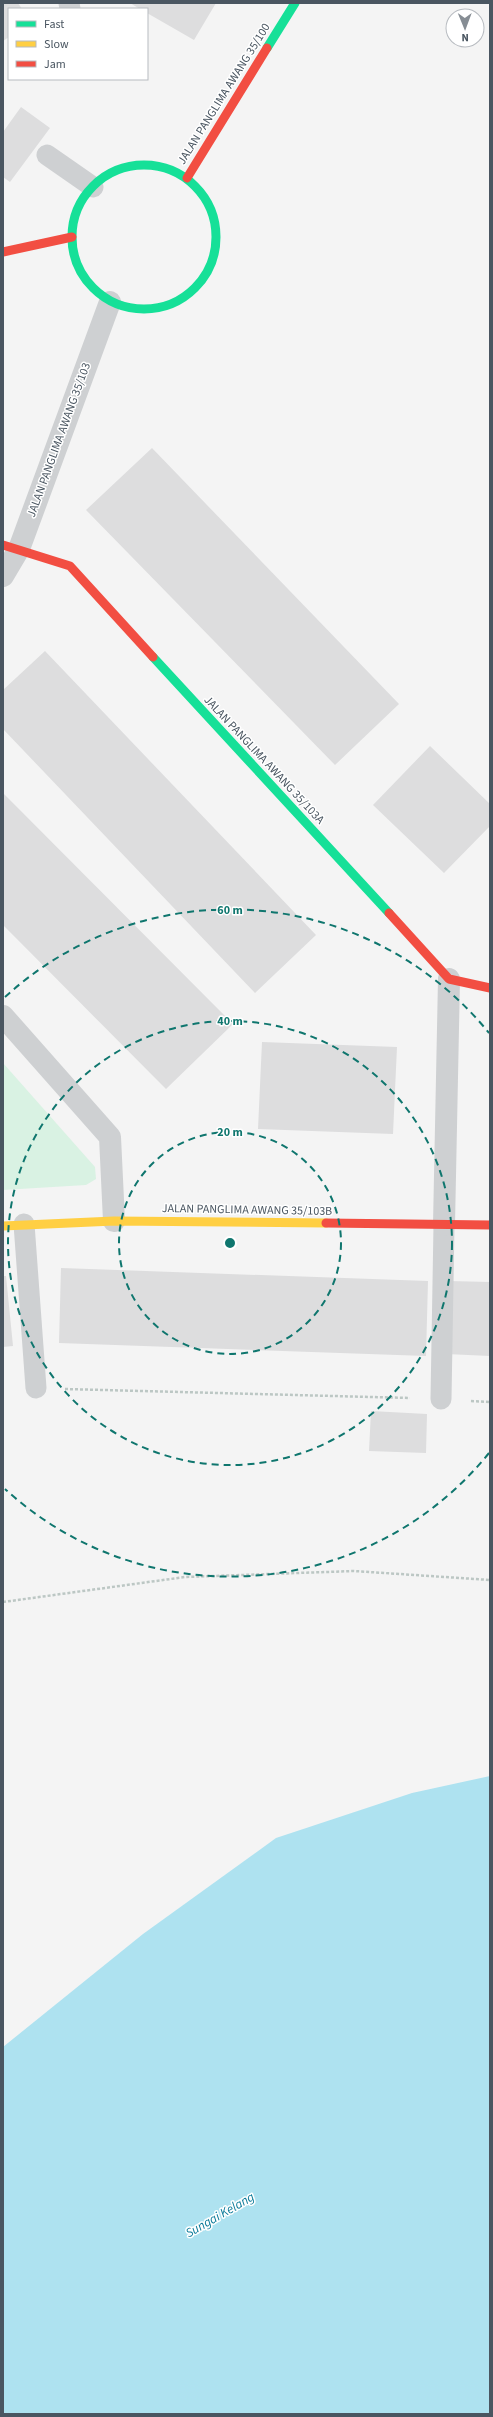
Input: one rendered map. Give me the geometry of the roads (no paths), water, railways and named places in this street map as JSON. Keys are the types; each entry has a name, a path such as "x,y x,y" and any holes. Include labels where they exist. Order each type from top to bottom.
{"street":[{"name":"JALAN PANGLIMA AWANG 35/100","path":"187,178 295,3"},
{"path":"142,164 165,168 187,178 204,195 215,217 218,241 212,264 200,286 181,301 158,309 134,309 110,302 91,288 78,268 72,237 73,222 82,199 93,187 97,181 118,170 142,164"},
{"path":"3,252 72,237"},
{"name":"JALAN PANGLIMA AWANG 35/103","path":"3,576 11,547 110,302"},
{"name":"JALAN PANGLIMA AWANG 35/103A","path":"11,547 70,566 449,979"},
{"path":"444,1225 449,979 490,988"},
{"path":"3,1016 110,1137 114,1221"},
{"name":"JALAN PANGLIMA AWANG 35/103B","path":"3,1226 114,1221 490,1225"}],"lane":[{"path":"47,154 93,187"},
{"path":"24,1224 36,1388"},
{"path":"441,1399 444,1225"}],"water":[{"name":"Sungai Kelang","path":"490,1776 490,2414 3,2414 3,2047 143,1934 276,1838 412,1793"}]}
